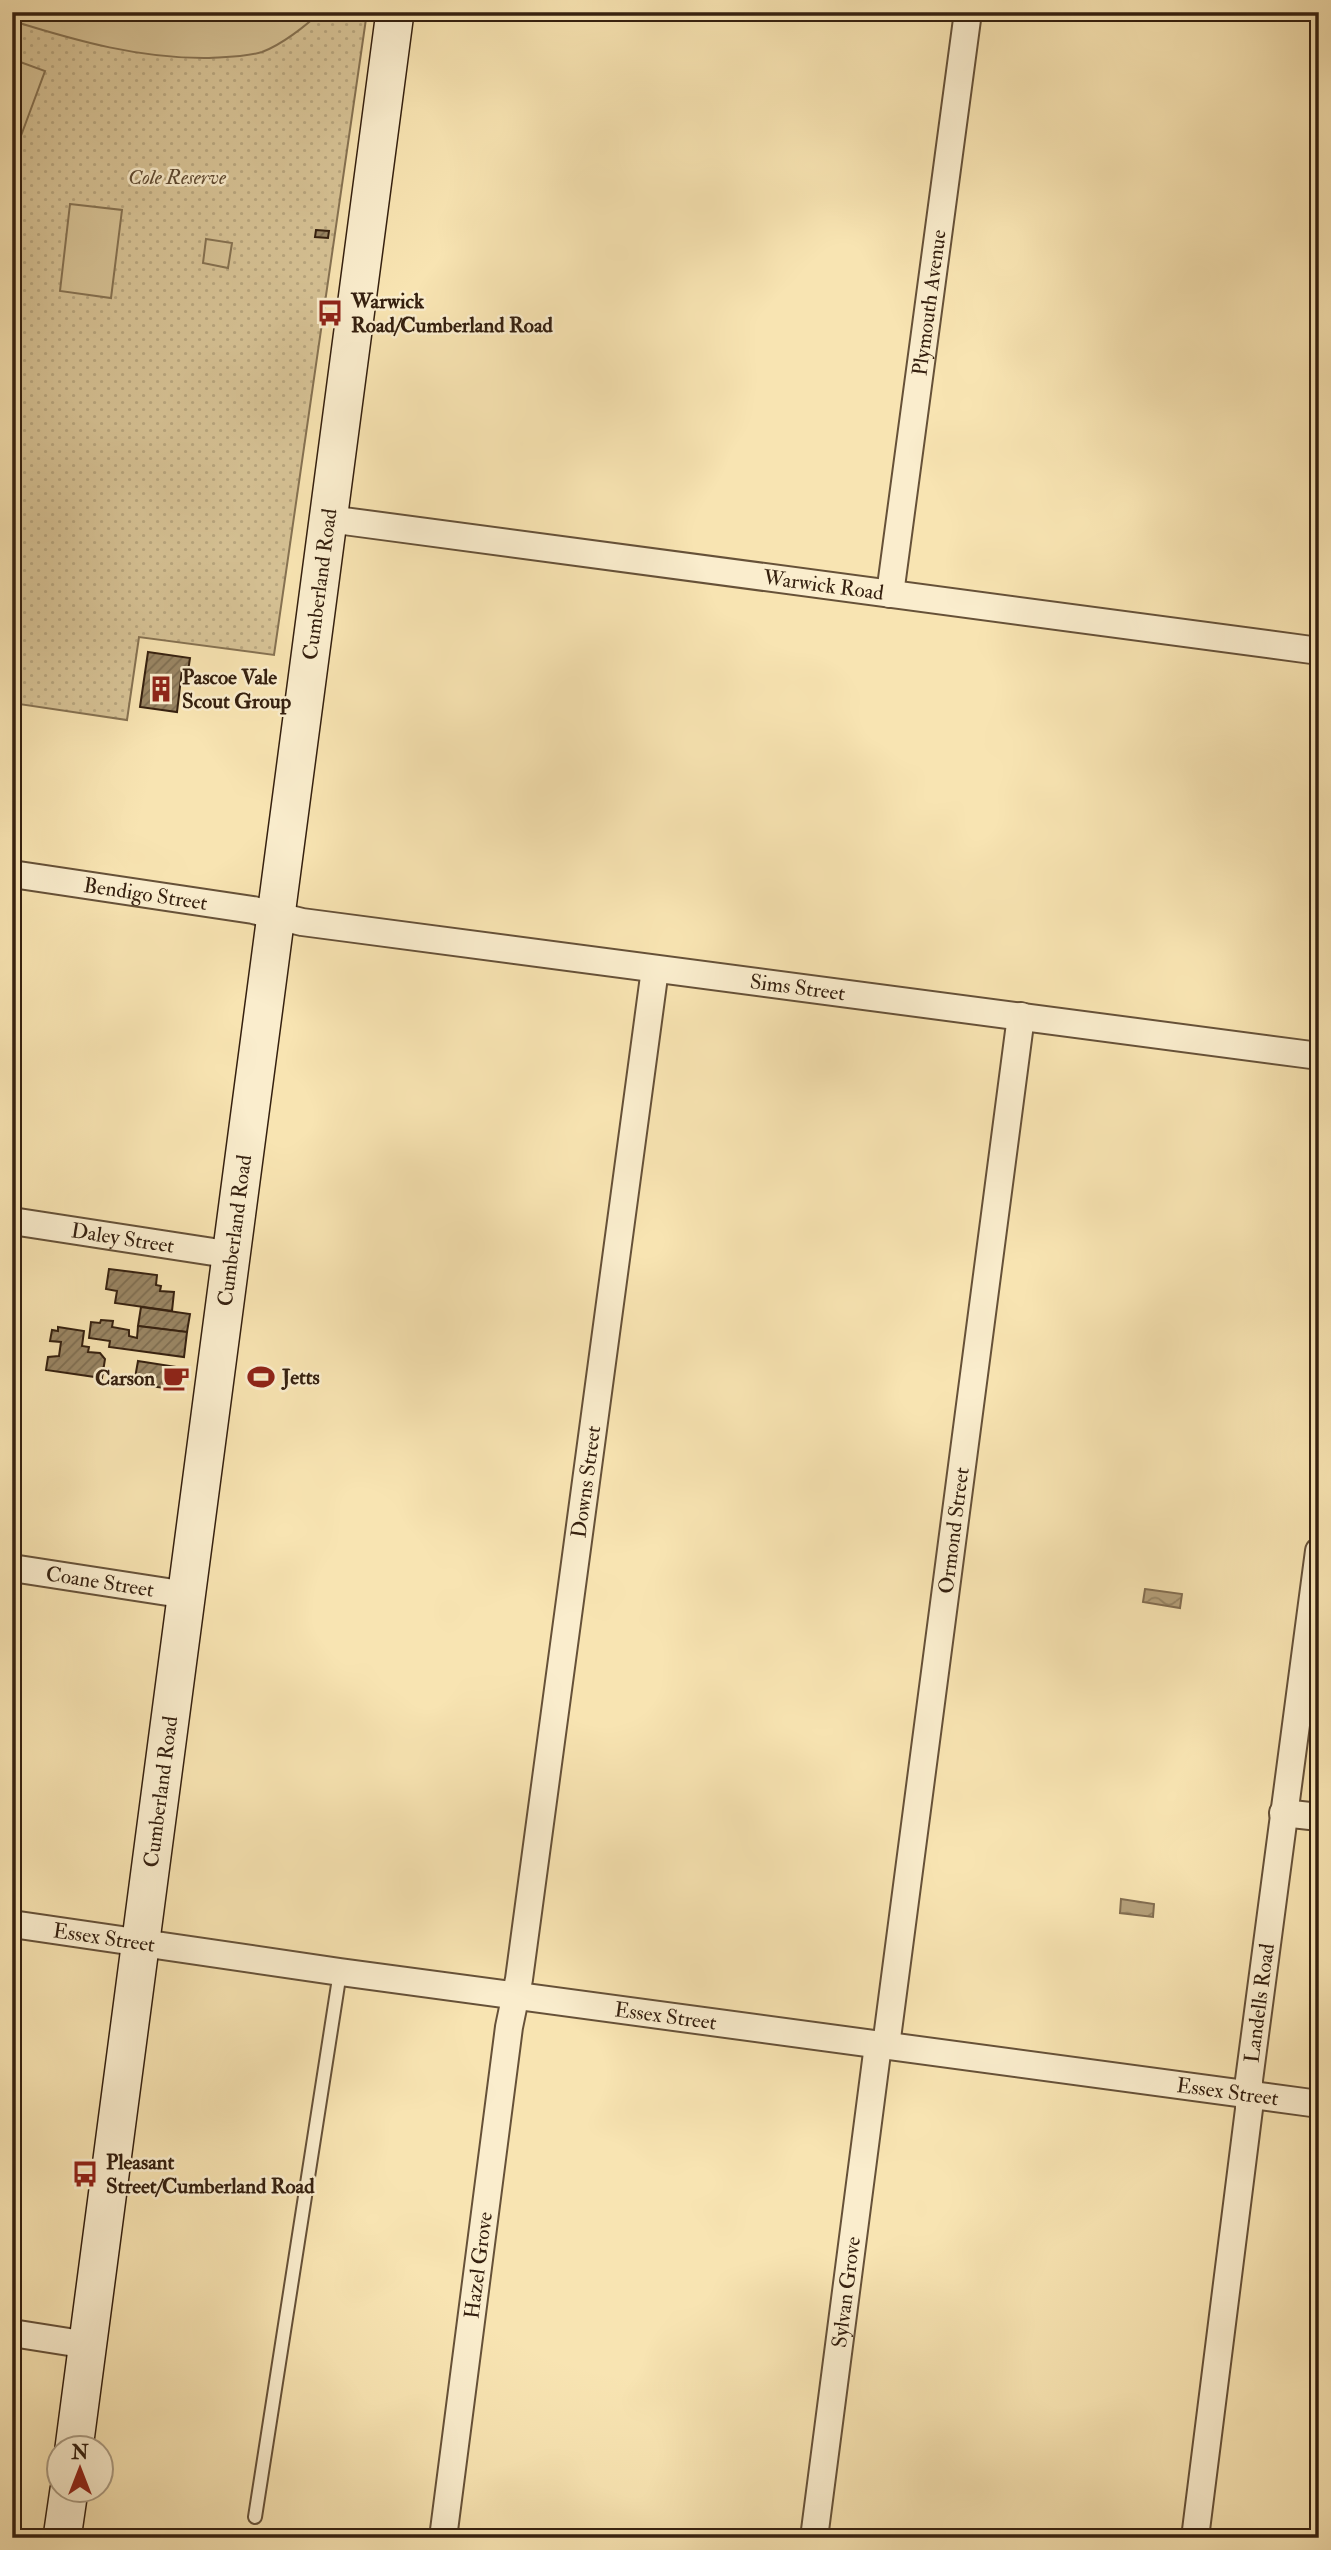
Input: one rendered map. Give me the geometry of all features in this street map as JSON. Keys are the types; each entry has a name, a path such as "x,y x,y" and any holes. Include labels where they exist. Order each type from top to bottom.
{"main road":[{"name":"Cumberland Road","path":"76,2434 395,12"},
{"path":"62,2538 67,2504"}],"street":[{"name":"Plymouth Avenue","path":"890,594 968,12"},
{"name":"Warwick Road","path":"329,519 1319,651"},
{"name":"Bendigo Street","path":"12,874 253,910 277,916"},
{"name":"Sims Street","path":"277,916 302,922 1319,1056"},
{"name":"Downs Street","path":"515,1995 654,969"},
{"name":"Ormond Street","path":"882,2046 1021,1016"},
{"name":"Daley Street","path":"12,1221 233,1255"},
{"name":"Landells Road","path":"1195,2538 1249,2109 1249,2080 1319,1551"},
{"name":"Coane Street","path":"12,1568 187,1595"},
{"path":"1283,1813 1319,1817"},
{"name":"Essex Street","path":"12,1924 340,1972 1319,2104"},
{"name":"Hazel Grove","path":"443,2538 515,1995"},
{"name":"Sylvan Grove","path":"814,2538 882,2046"},
{"path":"12,2333 88,2345"}],"lane":[{"path":"255,2517 340,1972"}],"green space":[{"name":"Cole Reserve","path":"12,12 367,12 274,655 139,637 127,720 12,703"},
{"path":"12,12 320,12 293,35 262,52 243,56 184,58 85,42 13,21"},
{"path":"12,59 45,71 12,160"},
{"path":"70,204 122,210 111,298 60,291"},
{"path":"206,239 232,243 228,268 203,263"}],"water":[{"path":"1145,1589 1182,1594 1180,1608 1143,1602"},
{"path":"1121,1899 1154,1904 1153,1917 1120,1913"}],"building":[{"path":"316,230 329,231 328,238 315,237"},
{"name":"Pascoe Vale Scout Group","path":"148,652 190,658 188,671 182,670 177,712 140,707"},
{"path":"109,1269 157,1275 156,1285 161,1286 160,1291 174,1292 172,1311 115,1303 117,1291 106,1289"},
{"path":"141,1307 190,1314 187,1332 138,1326"},
{"path":"101,1320 113,1321 112,1327 129,1330 129,1336 137,1338 138,1326 187,1332 184,1357 109,1347 110,1341 89,1338 91,1322 100,1323"},
{"path":"58,1327 84,1331 82,1346 89,1347 88,1352 100,1353 105,1359 102,1378 46,1370 48,1357 59,1356 61,1342 50,1341 52,1330 58,1331"},
{"path":"138,1361 183,1368 179,1390 149,1386 150,1380 135,1378"}],"place":[{"name":"Warwick Road/Cumberland Road","path":"330,313"},
{"name":"Pascoe Vale Scout Group","path":"161,689"},
{"name":"Jetts","path":"261,1377"},
{"name":"Carson","path":"176,1378"},
{"name":"Pleasant Street/Cumberland Road","path":"85,2174"}]}
